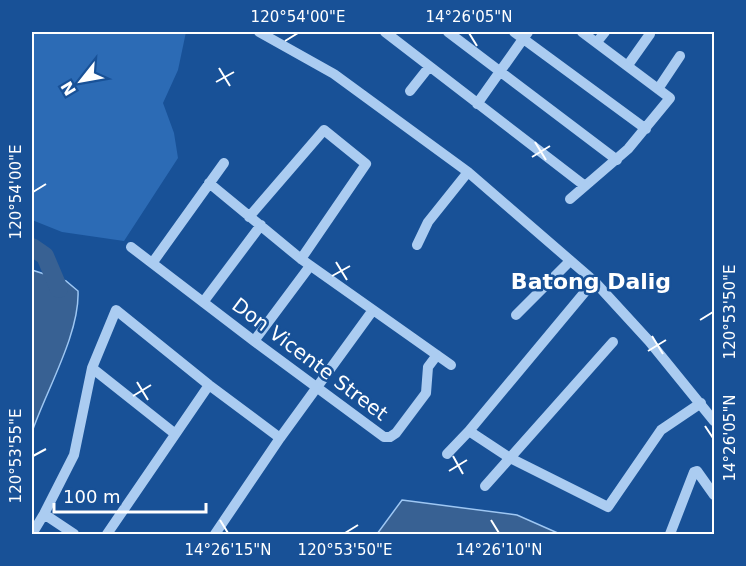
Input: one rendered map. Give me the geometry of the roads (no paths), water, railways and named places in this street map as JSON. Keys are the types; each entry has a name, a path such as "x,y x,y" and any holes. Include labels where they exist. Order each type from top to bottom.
{"street":[{"path":"259,32 334,74 468,172 594,282 649,341 714,421"},
{"path":"385,32 585,186"},
{"path":"447,32 616,160"},
{"path":"570,199 616,160 646,129 670,98 582,32"},
{"path":"597,42 604,32"},
{"path":"477,104 522,34 646,129"},
{"path":"628,65 650,34"},
{"path":"658,89 680,56"},
{"path":"410,91 429,67"},
{"path":"249,218 324,130 366,164 254,341"},
{"path":"153,262 224,163"},
{"path":"417,245 428,222 468,172"},
{"path":"209,183 305,262 451,365"},
{"path":"204,301 261,225"},
{"name":"Don Vicente Street","path":"131,247 384,436 390,437 396,433 426,393 428,367 437,355"},
{"path":"516,315 570,261"},
{"path":"447,454 594,282"},
{"path":"32,534 74,455 92,368 116,310 209,385 280,438"},
{"path":"215,534 280,438 373,310"},
{"path":"485,486 613,342"},
{"path":"92,368 174,433"},
{"path":"107,534 209,385"},
{"path":"469,431 510,458 608,507 661,430 701,403"},
{"path":"670,534 694,472 697,471 714,495"},
{"path":"44,514 74,534"}],"waterway":[{"path":"32,247 45,256 59,289"}],"district":[{"name":"Batong Dalig","path":"591,281"}]}
